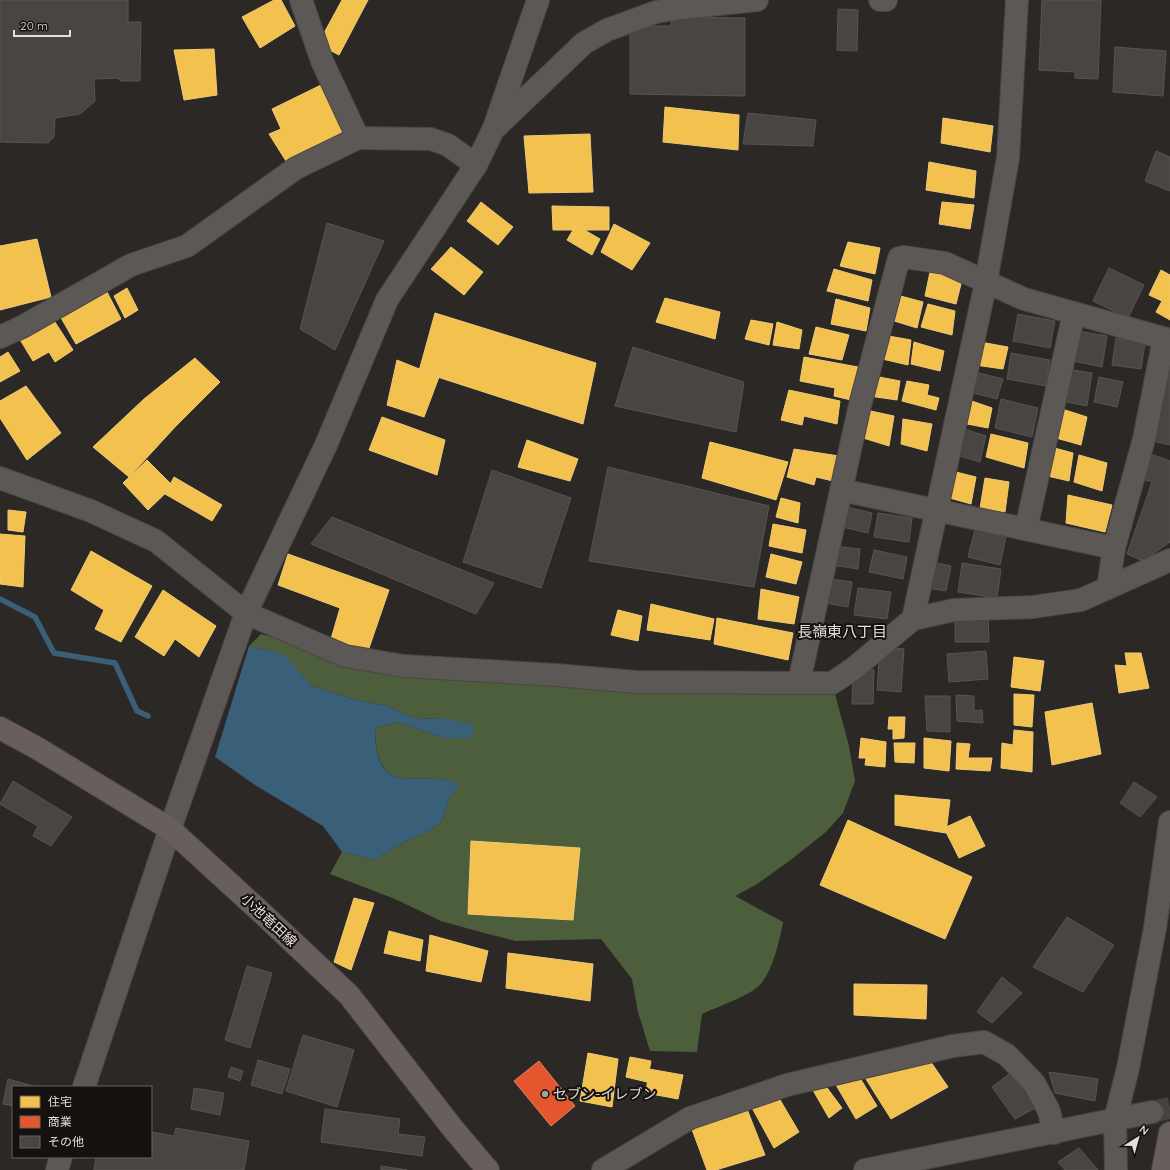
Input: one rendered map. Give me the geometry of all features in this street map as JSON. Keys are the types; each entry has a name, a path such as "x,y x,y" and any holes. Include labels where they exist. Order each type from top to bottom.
{"main road":[{"name":"小池竜田線","path":"0,728 37,748 170,829 349,995 454,1130 488,1170"},
{"path":"1163,1170 1170,1133"}],"street":[{"path":"301,0 322,61 358,138"},
{"path":"84,1086 170,829 246,613 326,445 387,300 476,165 494,128 538,0"},
{"path":"494,128 584,43 607,30 656,12 757,0"},
{"path":"880,0 886,0"},
{"path":"913,619 986,282 1008,158 1017,0"},
{"path":"0,337 22,328 131,265 187,246 296,168 358,138 431,139 453,148 476,165"},
{"path":"799,682 859,409 899,258 904,257 945,264 1024,299 1167,340 1144,439 1114,548 1108,588"},
{"path":"1026,529 1074,313"},
{"path":"0,478 91,511 156,541 246,613 345,656 404,666 541,674 636,682 832,683 853,669 913,619 954,610 1033,607 1081,600 1170,560"},
{"path":"841,490 1114,548"},
{"path":"1116,1170 1115,1120 1128,1068 1155,928 1170,822"},
{"path":"610,1168 690,1118 787,1085 953,1046 984,1042 1007,1055 1034,1083 1050,1111 1054,1133"},
{"path":"865,1170 1152,1112"},
{"path":"57,1170 61,1158"}],"green space":[{"path":"261,634 345,656 832,683 849,746 855,781 843,813 827,831 757,884 735,896 783,922 780,939 774,958 766,977 761,984 744,996 702,1014 697,1052 650,1051 638,1012 632,979 601,939 516,941 441,921 395,899 330,874 342,852 374,860 403,843 431,830 442,821 449,799 460,784 444,780 402,778 391,775 383,766 377,752 375,728 398,722 444,738 443,718 416,719 387,706 356,700 312,686 282,654 249,646"}],"water":[{"path":"249,646 283,654 312,686 356,700 387,706 416,719 443,718 474,725 472,738 444,738 398,722 375,728 377,752 383,766 391,775 402,778 444,780 460,784 449,799 442,821 431,830 403,843 374,860 342,852 323,826 255,785 215,757"}],"building: 住宅":[{"path":"274,0 281,0 295,26 260,48 242,17"},
{"path":"342,0 368,0 339,55 318,44"},
{"path":"214,49 217,95 184,100 174,50"},
{"path":"321,85 344,131 286,161 269,134 281,129 272,109"},
{"path":"665,107 739,115 738,150 663,142"},
{"path":"943,118 993,126 990,152 941,143"},
{"path":"590,134 593,192 529,193 524,136"},
{"path":"929,162 976,171 974,198 926,190"},
{"path":"481,202 513,227 498,245 467,221"},
{"path":"942,202 974,205 970,229 939,224"},
{"path":"552,206 609,207 609,230 553,230"},
{"path":"614,224 650,243 632,270 601,252"},
{"path":"576,225 600,239 592,255 567,240"},
{"path":"37,239 51,297 0,310 0,246"},
{"path":"848,242 880,248 875,274 840,266"},
{"path":"451,247 483,272 464,295 431,269"},
{"path":"931,267 963,276 956,304 925,296"},
{"path":"834,269 872,280 868,301 827,291"},
{"path":"1161,270 1170,275 1170,320 1156,312 1162,301 1149,295"},
{"path":"127,288 138,310 125,318 114,296"},
{"path":"107,292 121,319 76,344 60,316"},
{"path":"897,295 923,302 917,328 891,320"},
{"path":"665,298 720,312 715,339 656,322"},
{"path":"836,299 870,308 866,331 831,324"},
{"path":"928,304 955,311 952,335 921,327"},
{"path":"435,313 596,363 583,424 419,371"},
{"path":"53,319 73,350 55,362 49,352 33,361 19,338"},
{"path":"751,320 773,324 769,345 745,339"},
{"path":"777,322 802,330 799,349 773,345"},
{"path":"816,327 849,335 842,360 809,354"},
{"path":"883,335 911,340 908,365 878,358"},
{"path":"914,342 944,351 940,371 911,364"},
{"path":"980,342 1008,347 1003,369 975,365"},
{"path":"8,352 20,371 0,382 0,357"},
{"path":"804,357 858,367 851,400 834,396 835,388 800,381"},
{"path":"195,358 220,382 176,426 129,477 93,447 144,399"},
{"path":"397,360 439,377 424,417 387,405"},
{"path":"874,376 900,381 897,400 869,396"},
{"path":"907,381 929,385 927,395 939,398 936,410 902,401"},
{"path":"26,386 61,433 27,460 0,418 0,401"},
{"path":"789,390 840,401 837,424 804,416 802,425 781,420"},
{"path":"969,400 992,408 988,428 962,423"},
{"path":"1062,409 1087,417 1081,445 1056,438"},
{"path":"866,410 894,416 889,446 860,437"},
{"path":"382,417 445,440 437,475 369,450"},
{"path":"903,419 932,424 927,451 901,444"},
{"path":"991,434 1028,443 1024,468 986,457"},
{"path":"527,440 578,459 570,481 518,467"},
{"path":"710,442 788,462 776,500 702,478"},
{"path":"1051,447 1073,453 1069,481 1043,475"},
{"path":"794,449 839,456 833,481 816,477 814,485 787,477"},
{"path":"1079,455 1107,463 1102,491 1074,482"},
{"path":"147,460 173,486 148,510 123,483"},
{"path":"952,471 976,477 971,504 946,497"},
{"path":"174,477 222,505 212,521 165,494"},
{"path":"985,478 1009,482 1005,512 980,508"},
{"path":"1068,495 1112,505 1105,532 1066,523"},
{"path":"781,498 800,503 798,523 776,517"},
{"path":"8,510 26,512 23,532 8,530"},
{"path":"773,524 806,530 802,553 769,546"},
{"path":"0,534 25,536 23,587 0,584"},
{"path":"91,551 152,586 121,642 95,629 104,610 71,590"},
{"path":"288,554 389,590 367,654 331,639 340,608 278,585"},
{"path":"771,554 802,562 796,584 766,577"},
{"path":"761,589 799,597 794,624 758,619"},
{"path":"163,590 216,626 199,657 175,639 164,656 135,637"},
{"path":"651,604 714,619 710,640 647,630"},
{"path":"618,610 642,616 638,641 611,635"},
{"path":"717,618 793,633 788,660 714,644"},
{"path":"1125,653 1141,653 1149,688 1119,693 1115,665 1127,666"},
{"path":"1014,657 1044,661 1040,691 1011,687"},
{"path":"1014,694 1034,695 1032,727 1014,725"},
{"path":"1092,703 1101,754 1052,765 1045,712"},
{"path":"889,717 905,717 904,738 893,739 893,729 888,729"},
{"path":"1014,730 1033,732 1032,772 1001,768 1002,743 1013,745"},
{"path":"861,738 886,742 885,767 865,765 866,758 859,758"},
{"path":"924,738 951,741 949,771 924,768"},
{"path":"894,743 915,743 914,763 895,762"},
{"path":"957,743 970,744 968,758 992,758 990,771 956,769"},
{"path":"895,795 950,800 946,833 895,825"},
{"path":"970,816 985,846 959,858 944,828"},
{"path":"848,820 972,877 945,939 820,885"},
{"path":"471,841 580,848 573,920 468,914"},
{"path":"354,898 374,903 351,970 334,962"},
{"path":"389,931 423,940 420,961 384,953"},
{"path":"430,935 488,951 481,982 426,971"},
{"path":"508,953 593,964 590,1001 506,988"},
{"path":"854,984 927,985 926,1019 854,1015"},
{"path":"920,1046 948,1087 891,1119 864,1076"},
{"path":"588,1053 618,1059 612,1107 580,1101"},
{"path":"630,1057 651,1061 647,1082 626,1077"},
{"path":"649,1069 683,1075 678,1099 646,1093"},
{"path":"857,1073 877,1106 856,1119 836,1085"},
{"path":"822,1081 842,1108 829,1118 810,1085"},
{"path":"776,1093 799,1132 774,1148 751,1106"},
{"path":"745,1104 765,1155 716,1170 707,1170 690,1124"}],"building: 商業":[{"name":"セブン-イレブン","path":"539,1061 575,1106 551,1126 514,1081"}],"building: その他":[{"path":"0,0 128,0 128,22 141,22 140,81 121,81 118,78 94,79 95,101 80,114 55,118 54,137 48,143 0,142"},
{"path":"1042,0 1101,0 1098,79 1075,78 1075,72 1039,70"},
{"path":"838,9 858,10 857,51 837,50"},
{"path":"671,17 745,18 745,96 630,94 630,26 671,26"},
{"path":"1115,47 1166,51 1163,96 1113,92"},
{"path":"748,113 816,120 813,146 743,144"},
{"path":"1156,151 1170,157 1170,191 1145,181"},
{"path":"327,223 384,241 335,350 300,329"},
{"path":"1109,268 1144,285 1128,318 1093,301"},
{"path":"1018,314 1055,321 1050,348 1013,341"},
{"path":"1073,330 1107,336 1102,367 1068,360"},
{"path":"1116,338 1145,343 1141,369 1112,365"},
{"path":"633,347 744,382 736,432 615,406"},
{"path":"1011,353 1050,360 1046,386 1007,379"},
{"path":"1170,363 1170,445 1144,439"},
{"path":"1067,369 1092,373 1087,406 1062,401"},
{"path":"971,371 1003,379 997,399 966,391"},
{"path":"1099,377 1123,382 1117,407 1094,402"},
{"path":"1001,399 1038,408 1032,437 995,428"},
{"path":"955,426 986,436 980,462 949,453"},
{"path":"1151,454 1170,461 1170,542 1143,561 1127,554 1152,482 1142,479"},
{"path":"608,467 769,506 754,587 589,561"},
{"path":"492,470 571,498 541,588 463,562"},
{"path":"842,506 872,513 868,533 838,526"},
{"path":"878,513 912,518 909,542 874,537"},
{"path":"332,517 494,583 476,614 311,544"},
{"path":"975,529 1006,537 1000,565 968,557"},
{"path":"834,546 860,549 858,569 832,565"},
{"path":"874,550 907,557 903,579 869,572"},
{"path":"928,561 951,566 946,591 922,587"},
{"path":"962,563 1001,569 997,598 958,592"},
{"path":"825,578 852,582 848,607 821,602"},
{"path":"858,588 891,592 887,619 854,615"},
{"path":"988,615 989,642 955,642 955,616"},
{"path":"880,647 904,649 901,692 877,690"},
{"path":"986,651 988,679 949,682 947,654"},
{"path":"853,669 874,670 873,704 852,704"},
{"path":"956,695 974,696 974,711 982,710 983,723 957,721"},
{"path":"925,696 950,696 950,732 927,731"},
{"path":"13,781 72,817 51,846 33,836 38,826 0,804"},
{"path":"1134,782 1157,797 1140,817 1120,803"},
{"path":"1067,917 1114,945 1083,992 1033,967"},
{"path":"247,966 272,973 250,1048 225,1040"},
{"path":"1002,977 1022,993 992,1023 977,1012"},
{"path":"303,1035 354,1050 337,1107 286,1091"},
{"path":"258,1060 290,1069 282,1094 251,1085"},
{"path":"231,1067 243,1071 240,1081 228,1077"},
{"path":"1013,1071 1039,1106 1015,1119 992,1087"},
{"path":"1049,1072 1098,1079 1095,1101 1055,1093"},
{"path":"8,1079 33,1086 12,1086 12,1106 3,1104"},
{"path":"194,1088 224,1093 220,1115 191,1109"},
{"path":"325,1109 400,1119 398,1134 425,1137 422,1156 321,1142"},
{"path":"176,1128 249,1141 244,1170 94,1170 96,1158 152,1158 152,1132 174,1136"},
{"path":"1079,1148 1098,1170 1065,1170 1058,1162"},
{"path":"381,1166 407,1170 381,1170"}],"waterway":[{"path":"0,599 35,617 54,653 115,663 137,711 148,716"}],"tunnel":[{"path":"1152,1112 1170,1108"}],"place":[{"name":"セブン-イレブン","path":"545,1094"}],"district":[{"name":"長嶺東八丁目","path":"842,631"}]}
